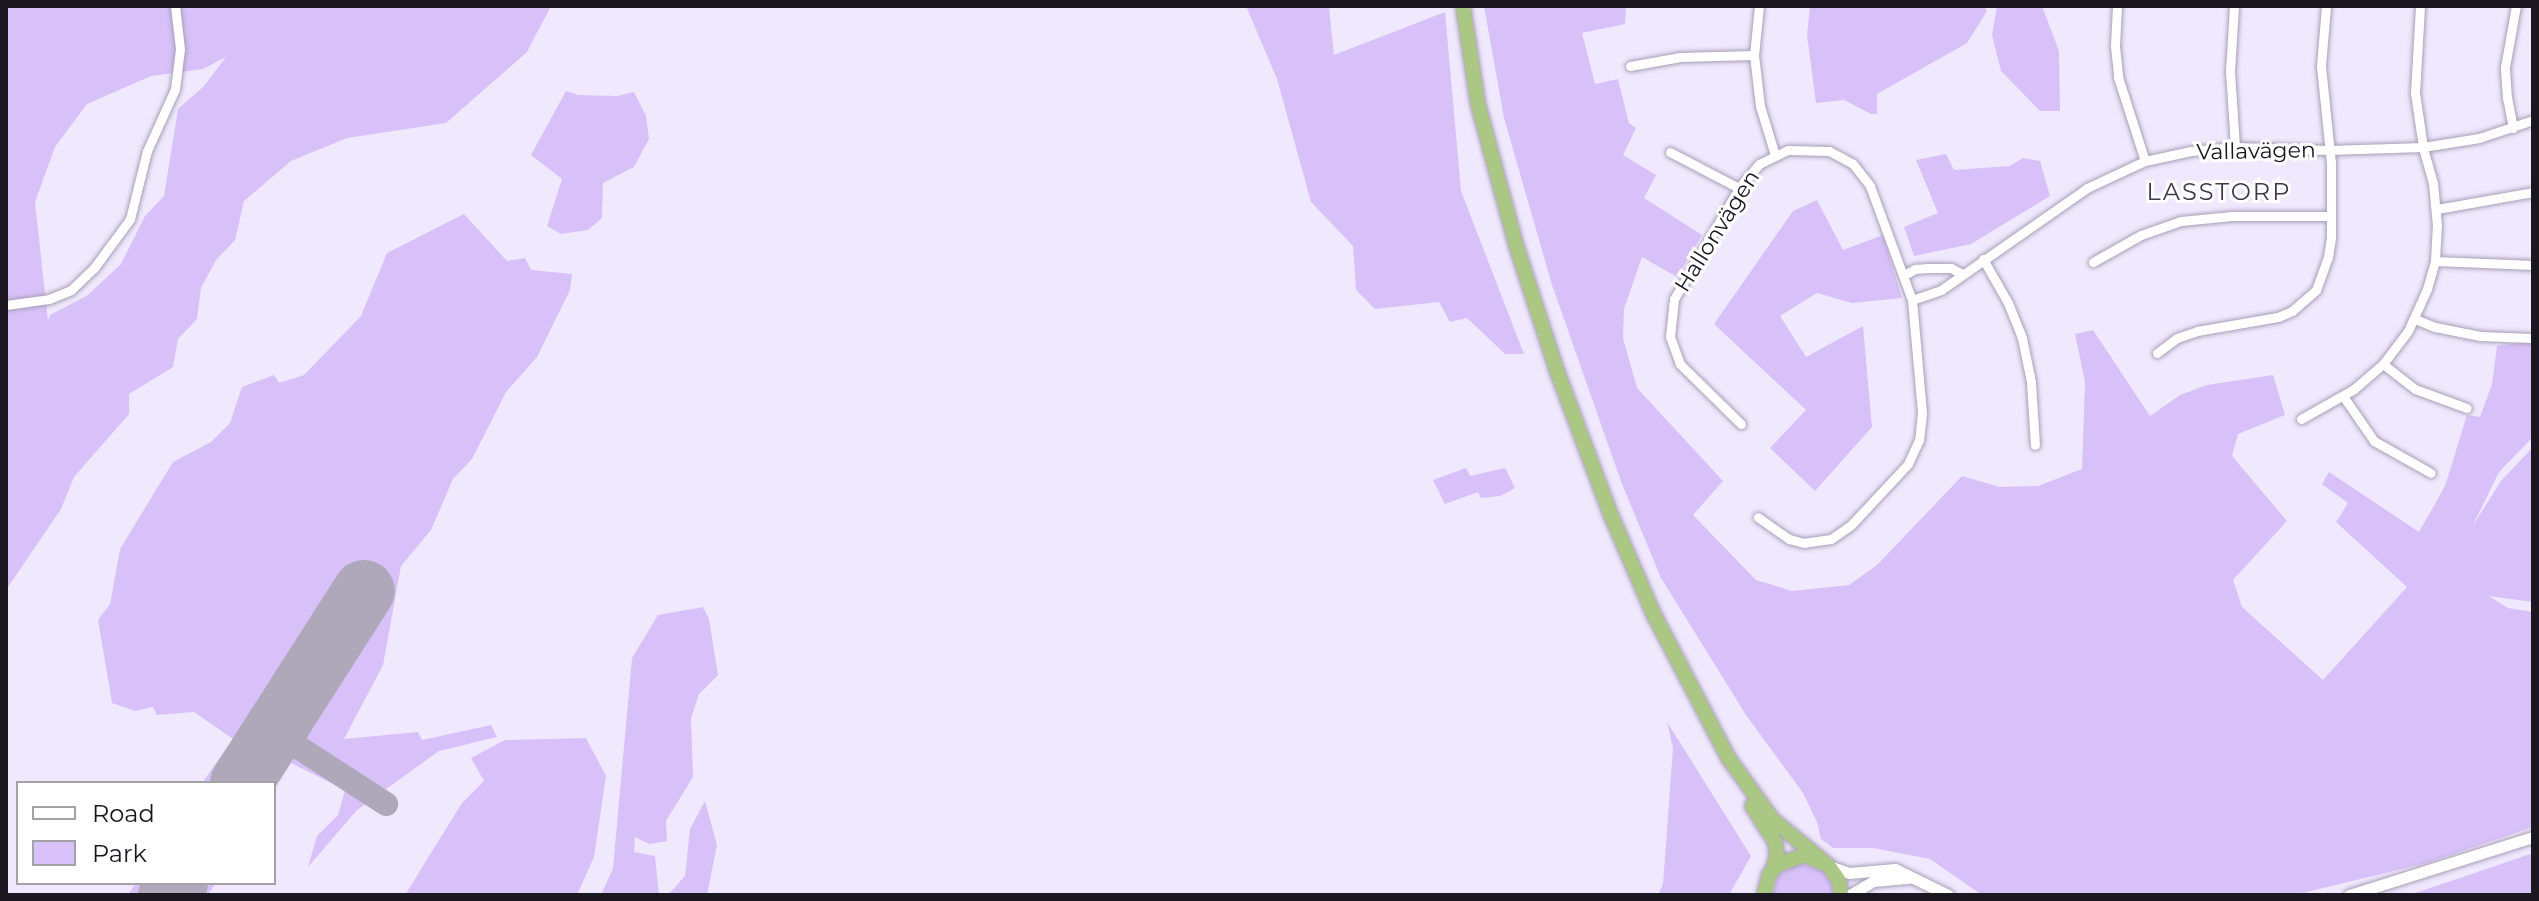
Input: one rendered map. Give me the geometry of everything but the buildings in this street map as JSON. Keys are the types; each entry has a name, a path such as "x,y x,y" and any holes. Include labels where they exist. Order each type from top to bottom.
{"highway":[{"path":"1463,6 1487,139 1561,382 1610,513 1654,615 1729,759 1773,820 1826,863 1836,875 1841,895"},
{"path":"1729,759 1733,774 1775,842 1777,855 1764,895"},
{"path":"1755,895 1771,872 1796,856 1826,863"}],"street":[{"path":"6,305 49,299 71,290 94,268 130,219 147,151 175,89 180,49 175,6"},
{"path":"1759,6 1754,55 1760,106 1775,155"},
{"path":"2117,6 2115,46 2118,77 2145,161"},
{"path":"2234,6 2230,50 2235,147"},
{"path":"2157,353 2177,338 2197,331 2264,321 2292,311 2316,290 2323,275 2331,237 2321,66 2326,6"},
{"path":"2301,419 2343,396 2383,364 2415,319 2435,261 2437,209 2415,93 2420,6"},
{"path":"2513,128 2505,67 2516,6"},
{"path":"1630,66 1680,57 1754,55"},
{"name":"Vallavägen","path":"1912,300 1928,297 2087,188 2145,161 2191,151 2235,147 2328,150 2423,147 2513,128 2533,120"},
{"name":"Hallonvägen","path":"1741,424 1687,374 1674,352 1669,323 1680,286 1739,188 1759,164 1775,155 1815,148 1853,164 1870,186 1904,275 1912,300 1922,413 1919,440 1908,464 1851,525 1831,539 1804,543 1789,539 1758,517"},
{"path":"1670,152 1739,188"},
{"path":"2437,209 2533,192"},
{"path":"2093,262 2141,235 2181,221 2232,216 2330,216"},
{"path":"1983,259 2004,295 2022,338 2031,382 2035,445"},
{"path":"2435,261 2533,265"},
{"path":"1904,275 1915,269 1928,268 1951,268 1962,274"},
{"path":"2415,319 2435,327 2480,336 2532,338"},
{"path":"2383,364 2415,389 2467,408"},
{"path":"2343,396 2374,441 2431,473"},
{"path":"2349,895 2533,837"},
{"path":"1826,863 1849,873 1895,869 1948,895"},
{"path":"1850,895 1885,877 1921,881"}],"green space":[{"path":"6,6 551,6 527,52 446,123 347,138 291,161 244,201 235,240 216,260 201,288 197,319 178,339 173,367 129,394 129,414 74,477 61,509 6,590","holes":["226,57 204,86 178,109 164,196 145,216 121,264 88,295 50,315 48,321 35,202 55,147 87,104 151,76 203,69"]},
{"path":"1246,6 1329,6 1334,55 1445,12 1461,191 1524,354 1505,354 1467,318 1450,322 1439,302 1375,309 1356,290 1353,246 1311,202 1277,79"},
{"path":"1484,6 1626,6 1625,24 1582,33 1595,84 1618,79 1629,123 1636,128 1623,155 1656,175 1644,198 1702,235 1677,277 1642,257 1624,309 1623,338 1637,388 1723,481 1693,515 1756,580 1792,591 1849,585 1877,565 1962,476 2000,487 2038,486 2082,469 2085,382 2075,334 2093,330 2150,416 2180,395 2207,385 2273,375 2285,415 2238,434 2232,456 2287,521 2233,580 2242,607 2323,680 2407,587 2336,522 2348,503 2322,484 2329,472 2419,532 2445,486 2467,415 2480,417 2492,384 2497,346 2533,341 2533,437 2499,472 2472,527 2501,481 2533,447 2533,602 2489,596 2508,608 2533,612 2533,827 2427,863 2294,895 1982,895 1930,859 1873,848 1833,848 1821,839 1817,822 1803,793 1746,715 1661,578 1622,484 1552,285 1504,118"},
{"path":"1810,6 1984,6 1987,11 1967,43 1877,94 1877,114 1871,114 1844,100 1816,103 1807,35"},
{"path":"1997,6 2042,6 2059,51 2060,111 2040,111 2001,71 1992,35"},
{"path":"566,91 578,95 617,96 634,92 646,116 649,139 634,167 603,183 602,218 588,230 561,234 547,226 562,179 531,155"},
{"path":"1946,154 1954,170 2010,166 2023,158 2040,161 2050,196 1971,244 1914,256 1904,227 1938,213 1916,160"},
{"path":"1817,200 1843,250 1883,235 1902,298 1852,303 1817,293 1780,316 1806,357 1863,326 1872,427 1815,491 1770,448 1806,410 1714,324 1793,211"},
{"path":"464,214 507,261 525,258 531,270 572,274 570,290 537,357 506,392 472,459 453,479 431,530 401,566 383,665 344,739 418,732 422,740 491,725 497,737 439,751 357,810 308,867 317,836 338,815 345,790 291,763 276,787 276,781 203,781 233,739 194,712 157,715 153,707 135,711 112,703 98,620 110,604 120,549 173,462 211,442 230,423 242,387 274,375 279,383 304,375 361,316 387,253"},
{"path":"1466,468 1470,476 1505,468 1515,488 1500,496 1481,498 1478,492 1445,504 1433,480"},
{"path":"703,607 709,619 718,675 699,694 691,718 693,777 666,821 667,841 649,844 635,837 634,852 655,856 659,895 601,895 613,868 632,658 658,615"},
{"path":"1667,722 1751,856 1729,895 1658,895 1663,884 1673,748"},
{"path":"586,738 606,776 594,857 577,895 405,895 462,803 484,781 471,758 505,740"},
{"path":"705,801 717,845 707,895 668,895 685,876 690,829"},
{"path":"2533,853 2533,895 2409,895 2457,879"},
{"path":"1800,863 1823,871 1831,882 1833,895 1772,895 1778,875"},
{"path":"135,885 215,885 208,895 128,895"}],"taxiway":[{"path":"298,747 386,804"}],"runway":[{"path":"242,781 364,591"},
{"path":"169,895 176,885"}],"district":[{"name":"LASSTORP","path":"2219,192"}]}
